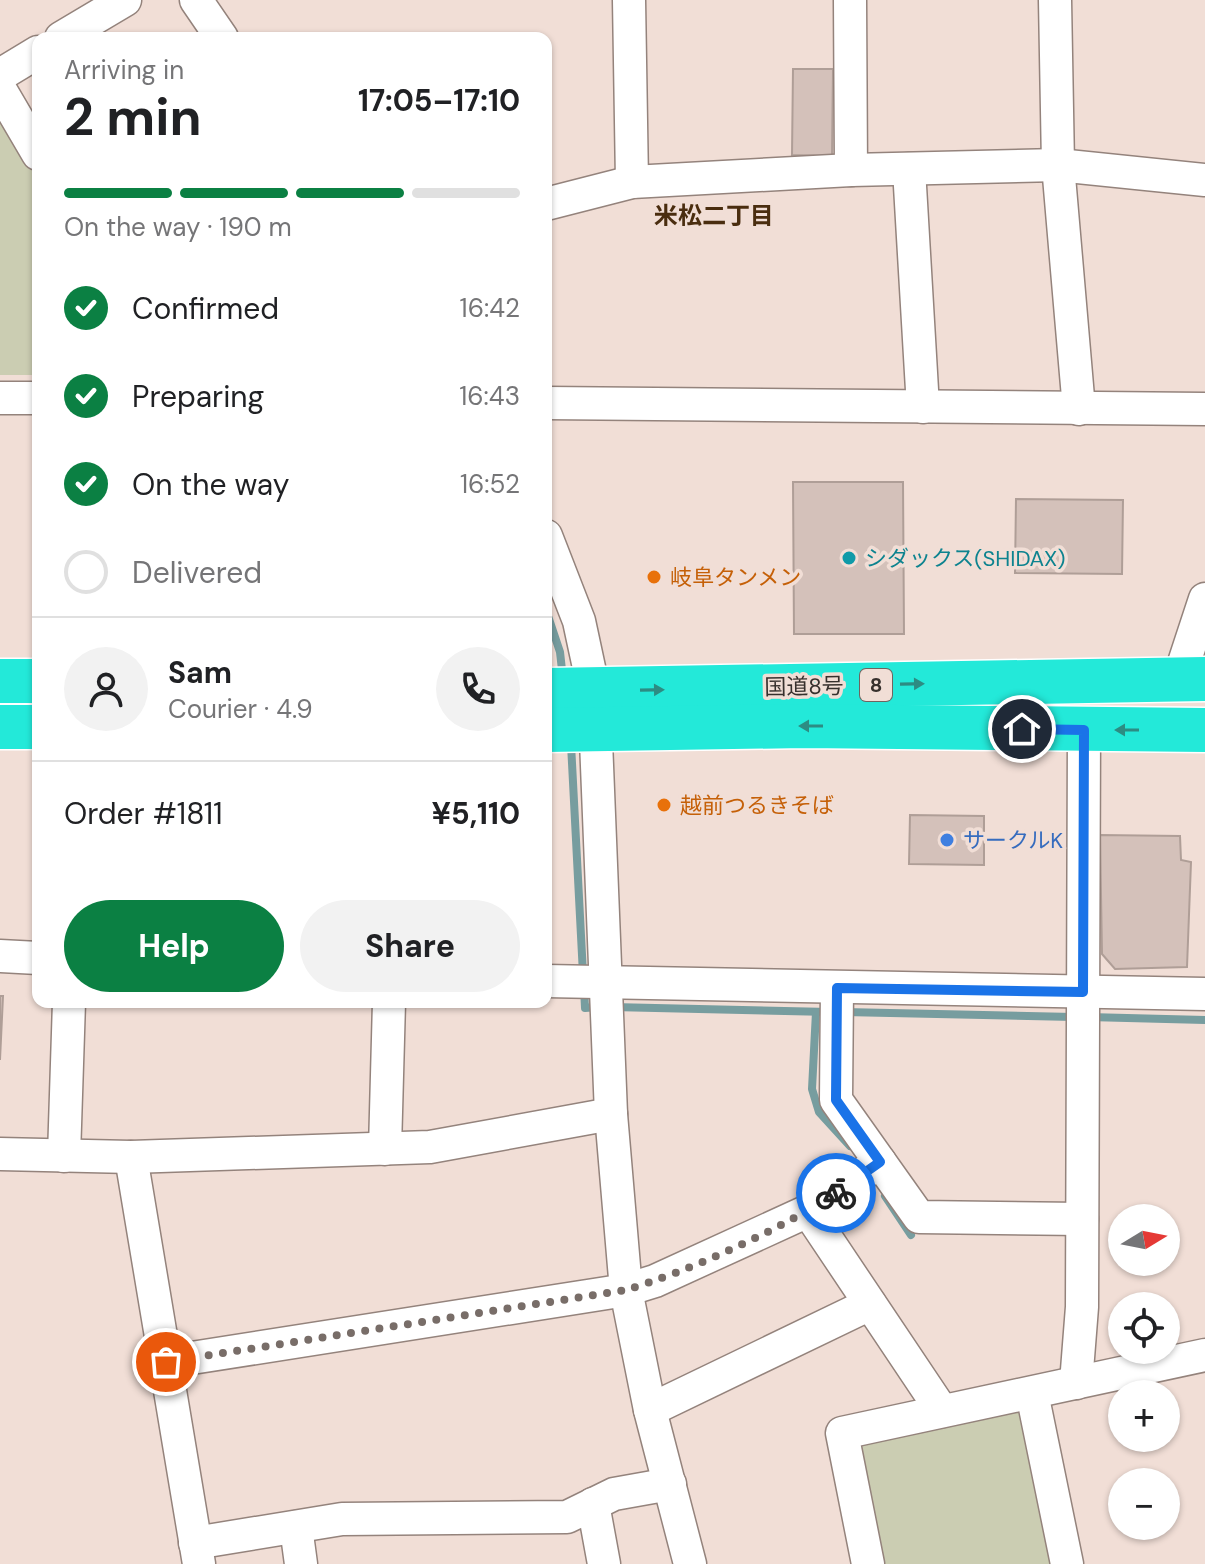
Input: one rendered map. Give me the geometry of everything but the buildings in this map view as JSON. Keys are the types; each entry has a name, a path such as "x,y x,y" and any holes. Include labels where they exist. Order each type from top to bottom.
{"highway":[{"name":"国道8号","path":"552,728 594,711 1192,678"},
{"path":"0,681 32,681"},
{"name":"国道8号","path":"552,693 594,711 804,726 1205,730"},
{"path":"0,727 32,727"}],"street":[{"path":"71,32 125,0"},
{"path":"196,0 218,32"},
{"path":"629,0 632,182"},
{"path":"850,0 851,170"},
{"path":"1055,0 1058,165 1079,409"},
{"path":"0,75 32,56"},
{"path":"0,89 32,144"},
{"path":"552,202 632,182 851,170 1058,165 1205,180"},
{"path":"909,169 923,407"},
{"path":"0,398 32,398"},
{"path":"552,403 1205,409"},
{"path":"552,551 579,621 594,711 611,1114 626,1290 650,1410 690,1564"},
{"path":"1192,678 1205,599"},
{"path":"1076,1383 1082,1307 1084,730"},
{"path":"0,956 32,958"},
{"path":"552,981 1205,994"},
{"path":"837,988 836,1100 919,1217 1082,1219"},
{"path":"64,1156 69,1008"},
{"path":"385,1149 389,1008"},
{"path":"0,1154 131,1157 430,1147 611,1114"},
{"path":"131,1157 197,1553 296,1527 342,1519 567,1517 614,1494 670,1484"},
{"path":"166,1362 626,1290 655,1281 808,1211 880,1162"},
{"path":"808,1211 942,1411"},
{"path":"650,1410 870,1304"},
{"path":"868,1564 842,1433 1205,1355"},
{"path":"1032,1393 1067,1564"},
{"path":"593,1504 604,1564"},
{"path":"296,1527 301,1564"}],"green space":[{"path":"0,104 32,160 32,375 0,375"},
{"path":"1034,1401 1058,1564 868,1564 842,1433"}],"waterway":[{"path":"552,628 560,652 563,679"},
{"path":"571,744 583,974"},
{"path":"584,987 585,1008 598,1007"},
{"path":"612,1007 830,1012"},
{"path":"816,1012 812,1089 819,1112 850,1146"},
{"path":"844,1012 1074,1017"},
{"path":"1088,1017 1205,1020"},
{"path":"885,1196 911,1235"}],"way so far":[{"path":"166,1362 626,1290 655,1281 808,1211 836,1193"}],"place":[{"name":"シダックス(SHIDAX)","path":"849,558"},
{"name":"岐阜タンメン","path":"654,577"},
{"name":"越前つるきそば","path":"664,805"},
{"name":"サークルK","path":"947,840"}],"district":[{"name":"米松二丁目","path":"714,216"}],"route":[{"path":"836,1193 880,1162 836,1100 837,988 1083,992 1084,730 1022,729"}]}
